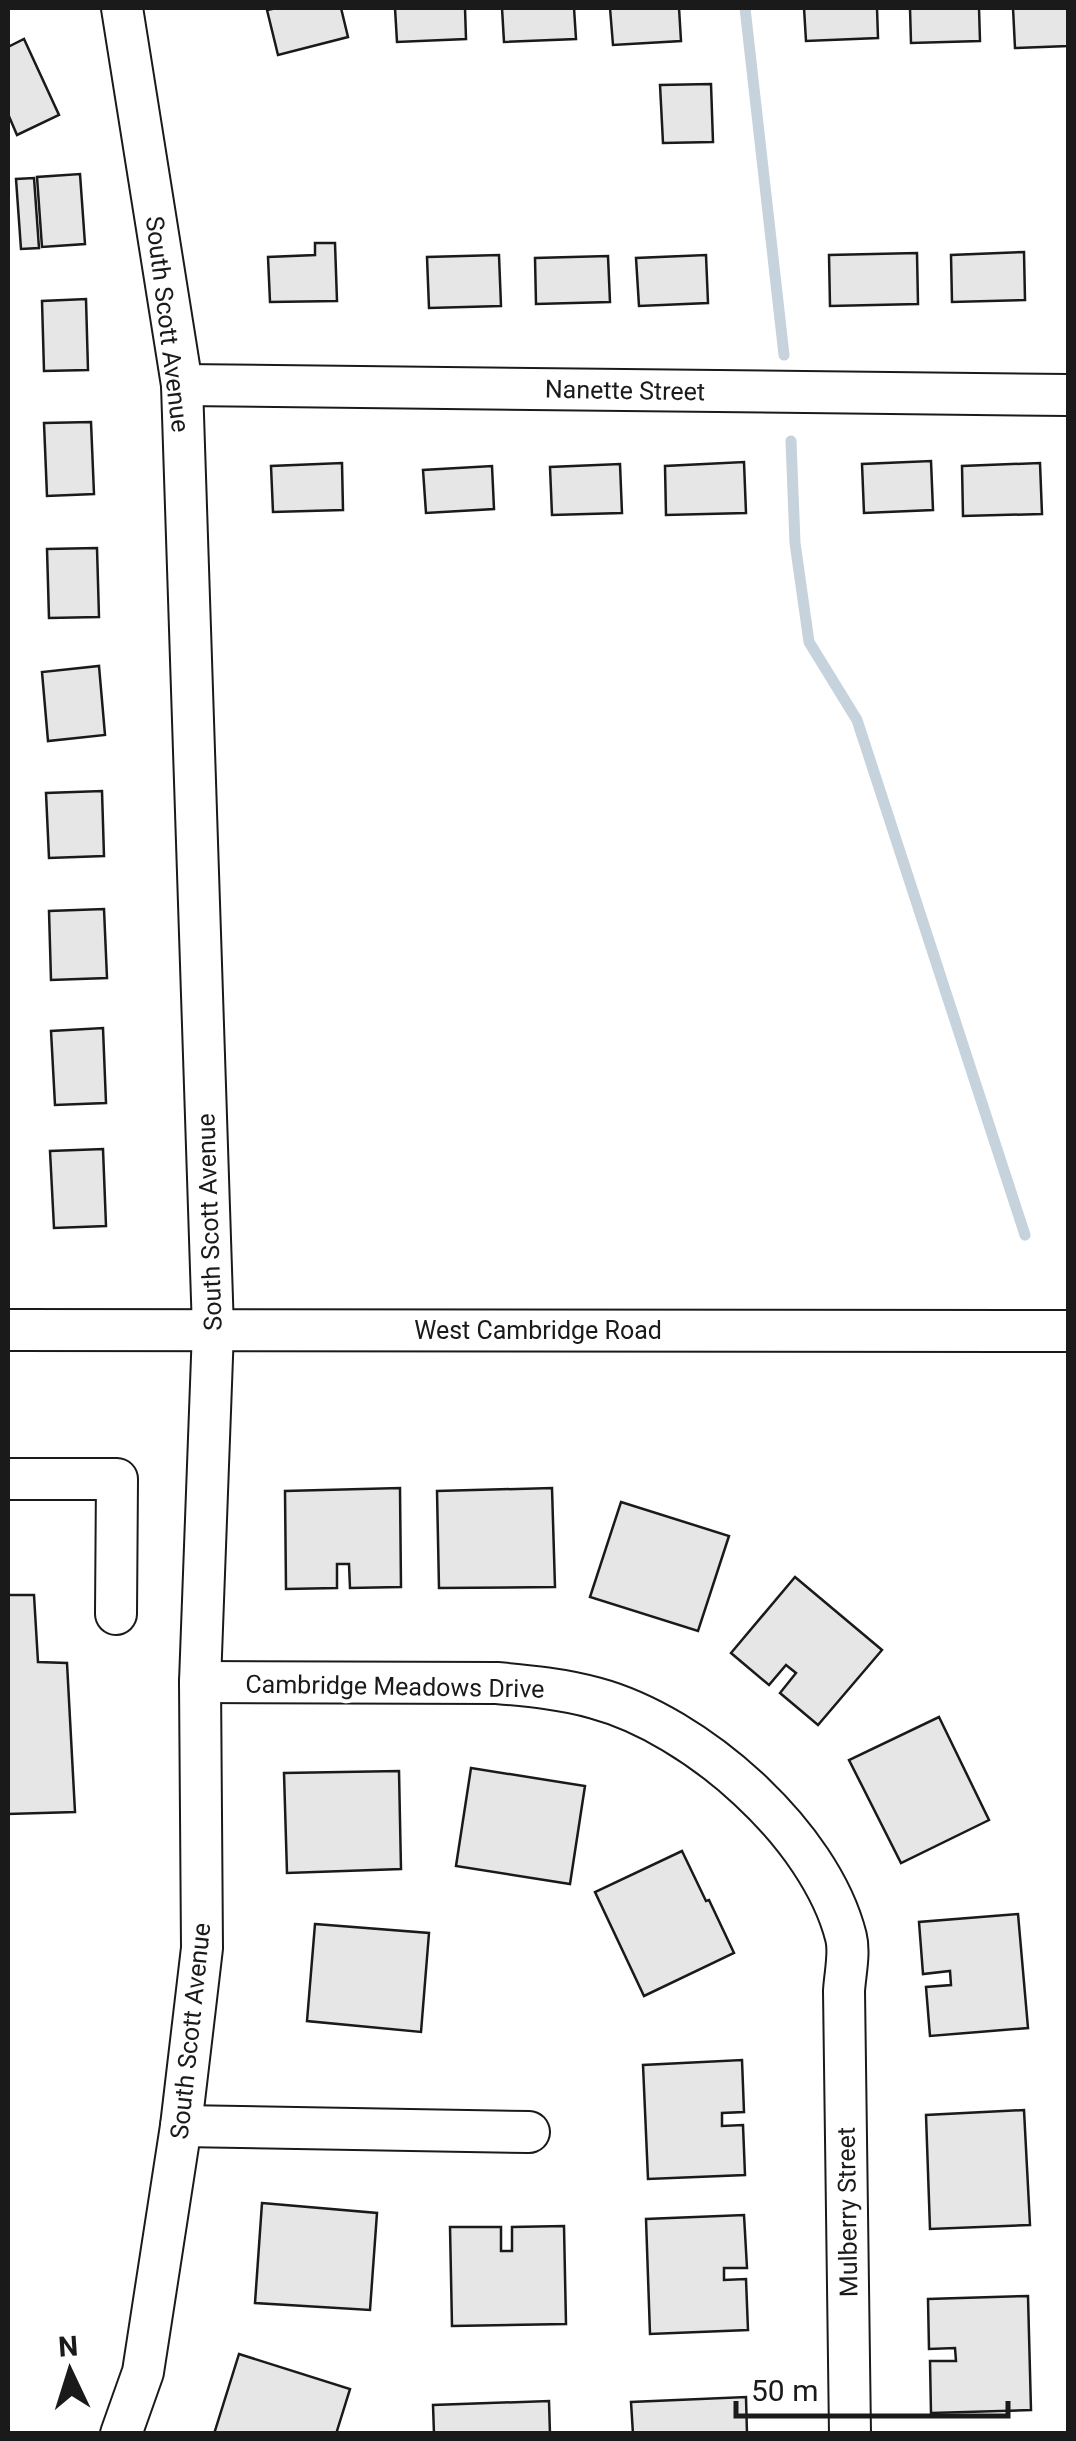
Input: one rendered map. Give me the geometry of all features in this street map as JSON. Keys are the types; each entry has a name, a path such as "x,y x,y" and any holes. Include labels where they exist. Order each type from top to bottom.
{"street":[{"name":"South Scott Avenue","path":"121,2434 143,2372 181,2126 202,1948 200,1682 213,1330 182,385 122,8"},
{"name":"Nanette Street","path":"182,385 1068,395"},
{"name":"West Cambridge Road","path":"8,1330 1068,1331"},
{"path":"8,1480 117,1478 116,1614"},
{"name":"Cambridge Meadows Drive","path":"200,1682 497,1684 596,1698 644,1716 696,1746 726,1770 768,1806 801,1845 827,1888 848,1940 844,1990"},
{"name":"Mulberry Street","path":"844,1990 850,2434"},
{"path":"181,2126 529,2132"}],"building":[{"path":"341,8 348,37 278,55 267,10"},
{"path":"395,8 465,8 466,39 397,42"},
{"path":"502,8 574,8 576,39 504,42"},
{"path":"610,8 679,8 681,41 613,45"},
{"path":"804,8 877,8 878,38 806,41"},
{"path":"910,8 979,8 980,41 911,43"},
{"path":"1013,8 1068,8 1068,46 1015,48"},
{"path":"24,39 59,115 17,135 8,114 8,47"},
{"path":"711,84 713,142 663,143 660,85"},
{"path":"80,174 85,244 42,247 37,177"},
{"path":"34,178 39,248 21,249 16,179"},
{"path":"315,243 335,243 337,301 270,302 268,257 315,255"},
{"path":"1024,252 1025,300 952,302 951,255"},
{"path":"917,253 918,304 830,306 829,255"},
{"path":"499,255 501,306 429,308 427,257"},
{"path":"706,255 708,303 639,306 636,258"},
{"path":"608,256 610,302 536,304 535,258"},
{"path":"86,299 88,370 44,371 42,301"},
{"path":"91,422 94,494 47,496 44,423"},
{"path":"931,461 933,510 864,513 862,464"},
{"path":"744,462 746,513 666,515 665,466"},
{"path":"342,463 343,510 273,512 271,466"},
{"path":"1040,463 1042,514 963,516 962,466"},
{"path":"620,464 622,513 552,515 550,467"},
{"path":"492,466 494,509 426,513 423,470"},
{"path":"97,548 99,617 49,618 47,549"},
{"path":"99,666 105,735 48,741 42,672"},
{"path":"102,791 104,856 49,858 46,793"},
{"path":"104,909 107,978 51,980 49,911"},
{"path":"103,1028 106,1103 55,1105 51,1031"},
{"path":"103,1149 106,1226 54,1228 50,1151"},
{"path":"400,1488 401,1587 350,1588 349,1564 337,1564 337,1588 286,1589 285,1491"},
{"path":"552,1488 555,1587 439,1588 437,1491"},
{"path":"621,1502 729,1536 698,1631 590,1597"},
{"path":"795,1577 882,1650 818,1725 780,1693 796,1673 786,1665 769,1685 731,1653"},
{"path":"8,1595 34,1595 38,1662 67,1663 75,1812 8,1814"},
{"path":"939,1717 989,1820 901,1863 849,1760"},
{"path":"471,1768 585,1786 570,1884 456,1866"},
{"path":"399,1771 401,1869 287,1873 284,1773"},
{"path":"682,1851 734,1953 644,1996 595,1892"},
{"path":"1018,1914 1028,2028 930,2036 926,1987 951,1985 950,1971 923,1974 919,1922"},
{"path":"315,1924 429,1933 421,2032 307,2021"},
{"path":"742,2060 744,2112 722,2113 722,2126 743,2125 745,2175 648,2179 643,2065"},
{"path":"1024,2110 1030,2225 930,2229 926,2115"},
{"path":"262,2203 377,2213 370,2310 255,2303"},
{"path":"744,2215 747,2268 724,2268 724,2280 746,2279 748,2330 650,2334 646,2219"},
{"path":"564,2226 566,2324 452,2326 450,2227 501,2227 501,2251 512,2251 512,2227"},
{"path":"1028,2296 1031,2410 931,2413 930,2361 956,2361 955,2348 929,2349 928,2299"},
{"path":"239,2354 350,2389 336,2434 214,2434"},
{"path":"746,2397 747,2434 633,2434 631,2402"},
{"path":"549,2401 550,2434 434,2434 433,2405"}],"waterway":[{"path":"745,8 784,355"},
{"path":"791,441 795,543 809,642 857,720 1025,1235"}]}
